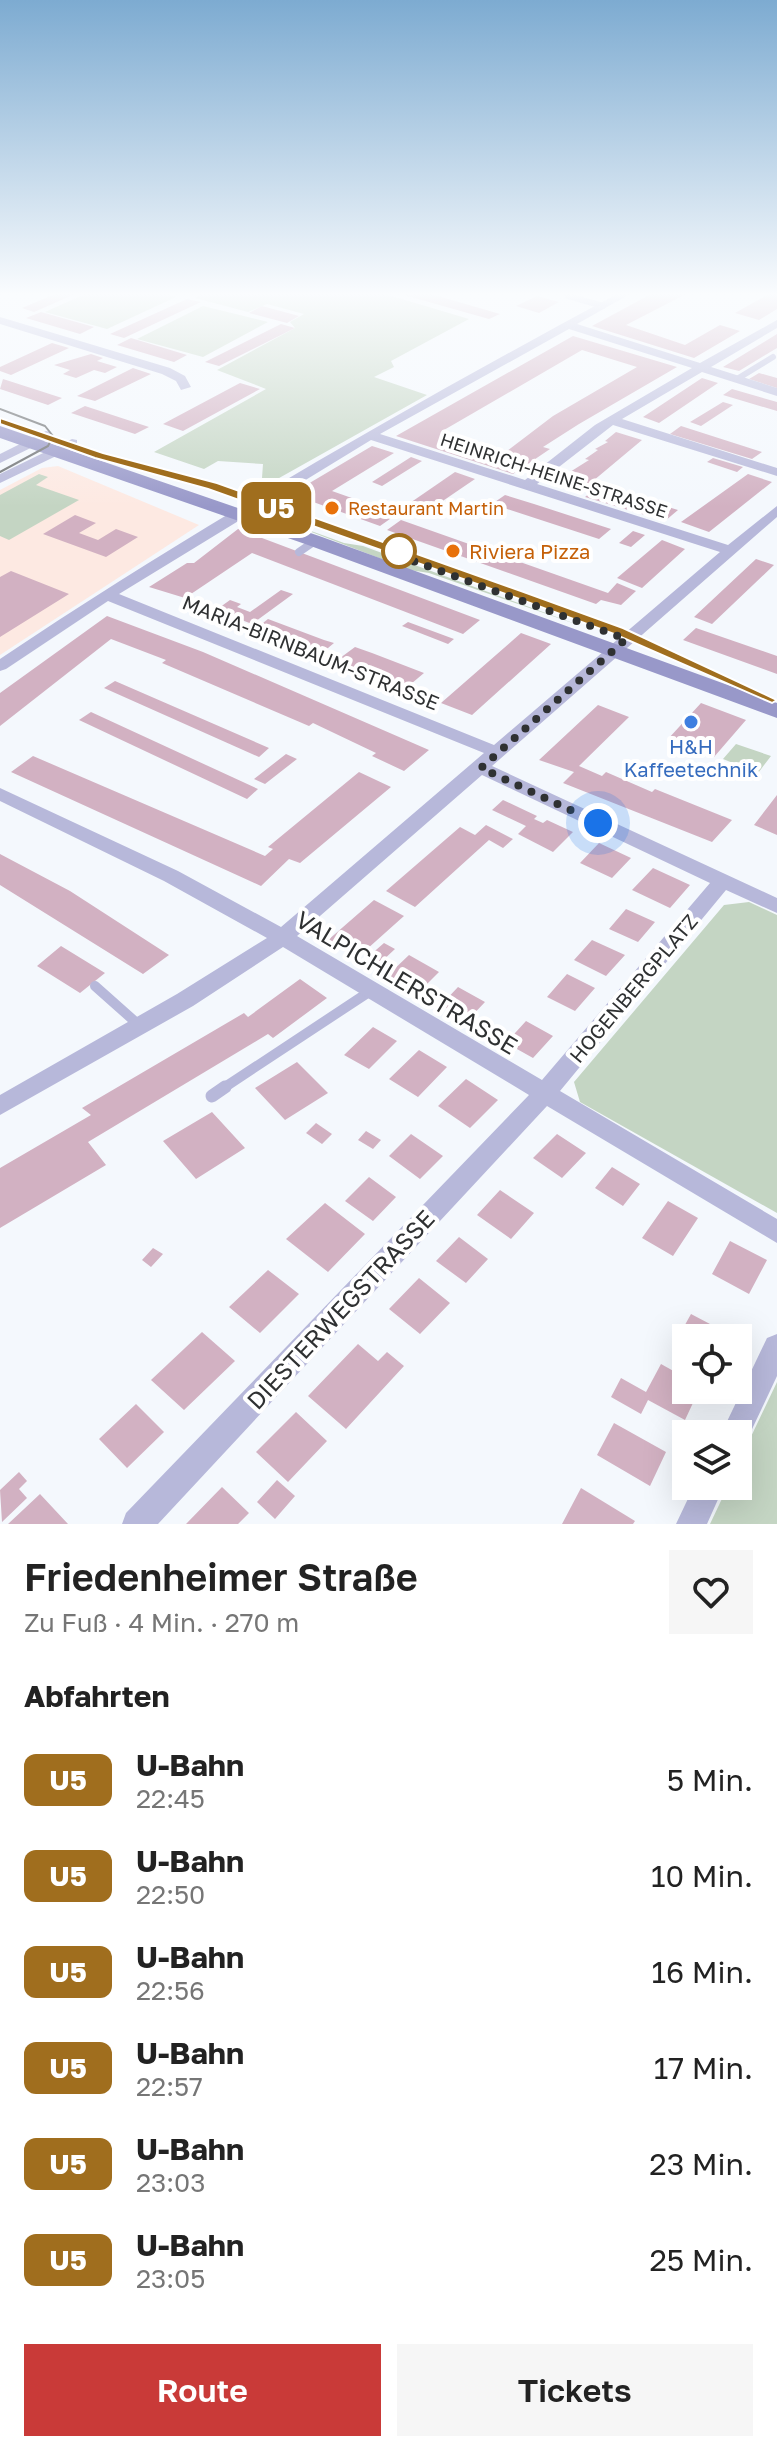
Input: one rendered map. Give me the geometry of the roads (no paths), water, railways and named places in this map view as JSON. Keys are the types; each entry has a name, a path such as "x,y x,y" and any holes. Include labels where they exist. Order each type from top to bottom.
{"main road":[{"path":"0,419 51,443"},
{"path":"0,432 51,443 244,508 620,645 777,711"},
{"path":"244,508 307,547 777,694"}],"street":[{"path":"147,365 181,379 185,387"},
{"path":"0,666 105,594 244,508 495,365"},
{"path":"692,365 777,392"},
{"path":"527,485 611,420 706,365"},
{"path":"611,420 777,472"},
{"name":"HEINRICH-HEINE-STRASSE","path":"369,435 727,549"},
{"path":"0,459 51,443"},
{"path":"0,479 51,443"},
{"path":"0,1106 140,1026 283,937 499,753 727,549 777,510"},
{"name":"MARIA-BIRNBAUM-STRASSE","path":"105,594 499,753"},
{"path":"481,768 777,906"},
{"name":"VALPICHLERSTRASSE","path":"0,794 171,876 283,937 777,1232"},
{"name":"HOGENBERGPLATZ","path":"544,1094 723,881"},
{"name":"DIESTERWEGSTRASSE","path":"137,1524 544,1094"},
{"path":"742,1420 777,1347"},
{"path":"691,1524 702,1500"}],"lane":[{"path":"737,379 760,365"},
{"path":"95,986 140,1026"},
{"path":"212,1096 372,990"}],"tram line":[{"path":"0,409 45,426 53,436 48,446 0,472"}],"metro line":[{"name":"U5","path":"0,422 99,455 212,486 516,593 618,631 777,700"}],"place":[{"name":"Restaurant Martin","path":"332,508"},
{"name":"Riviera Pizza","path":"453,551"},
{"name":"H&H Kaffeetechnik","path":"691,722"}]}
